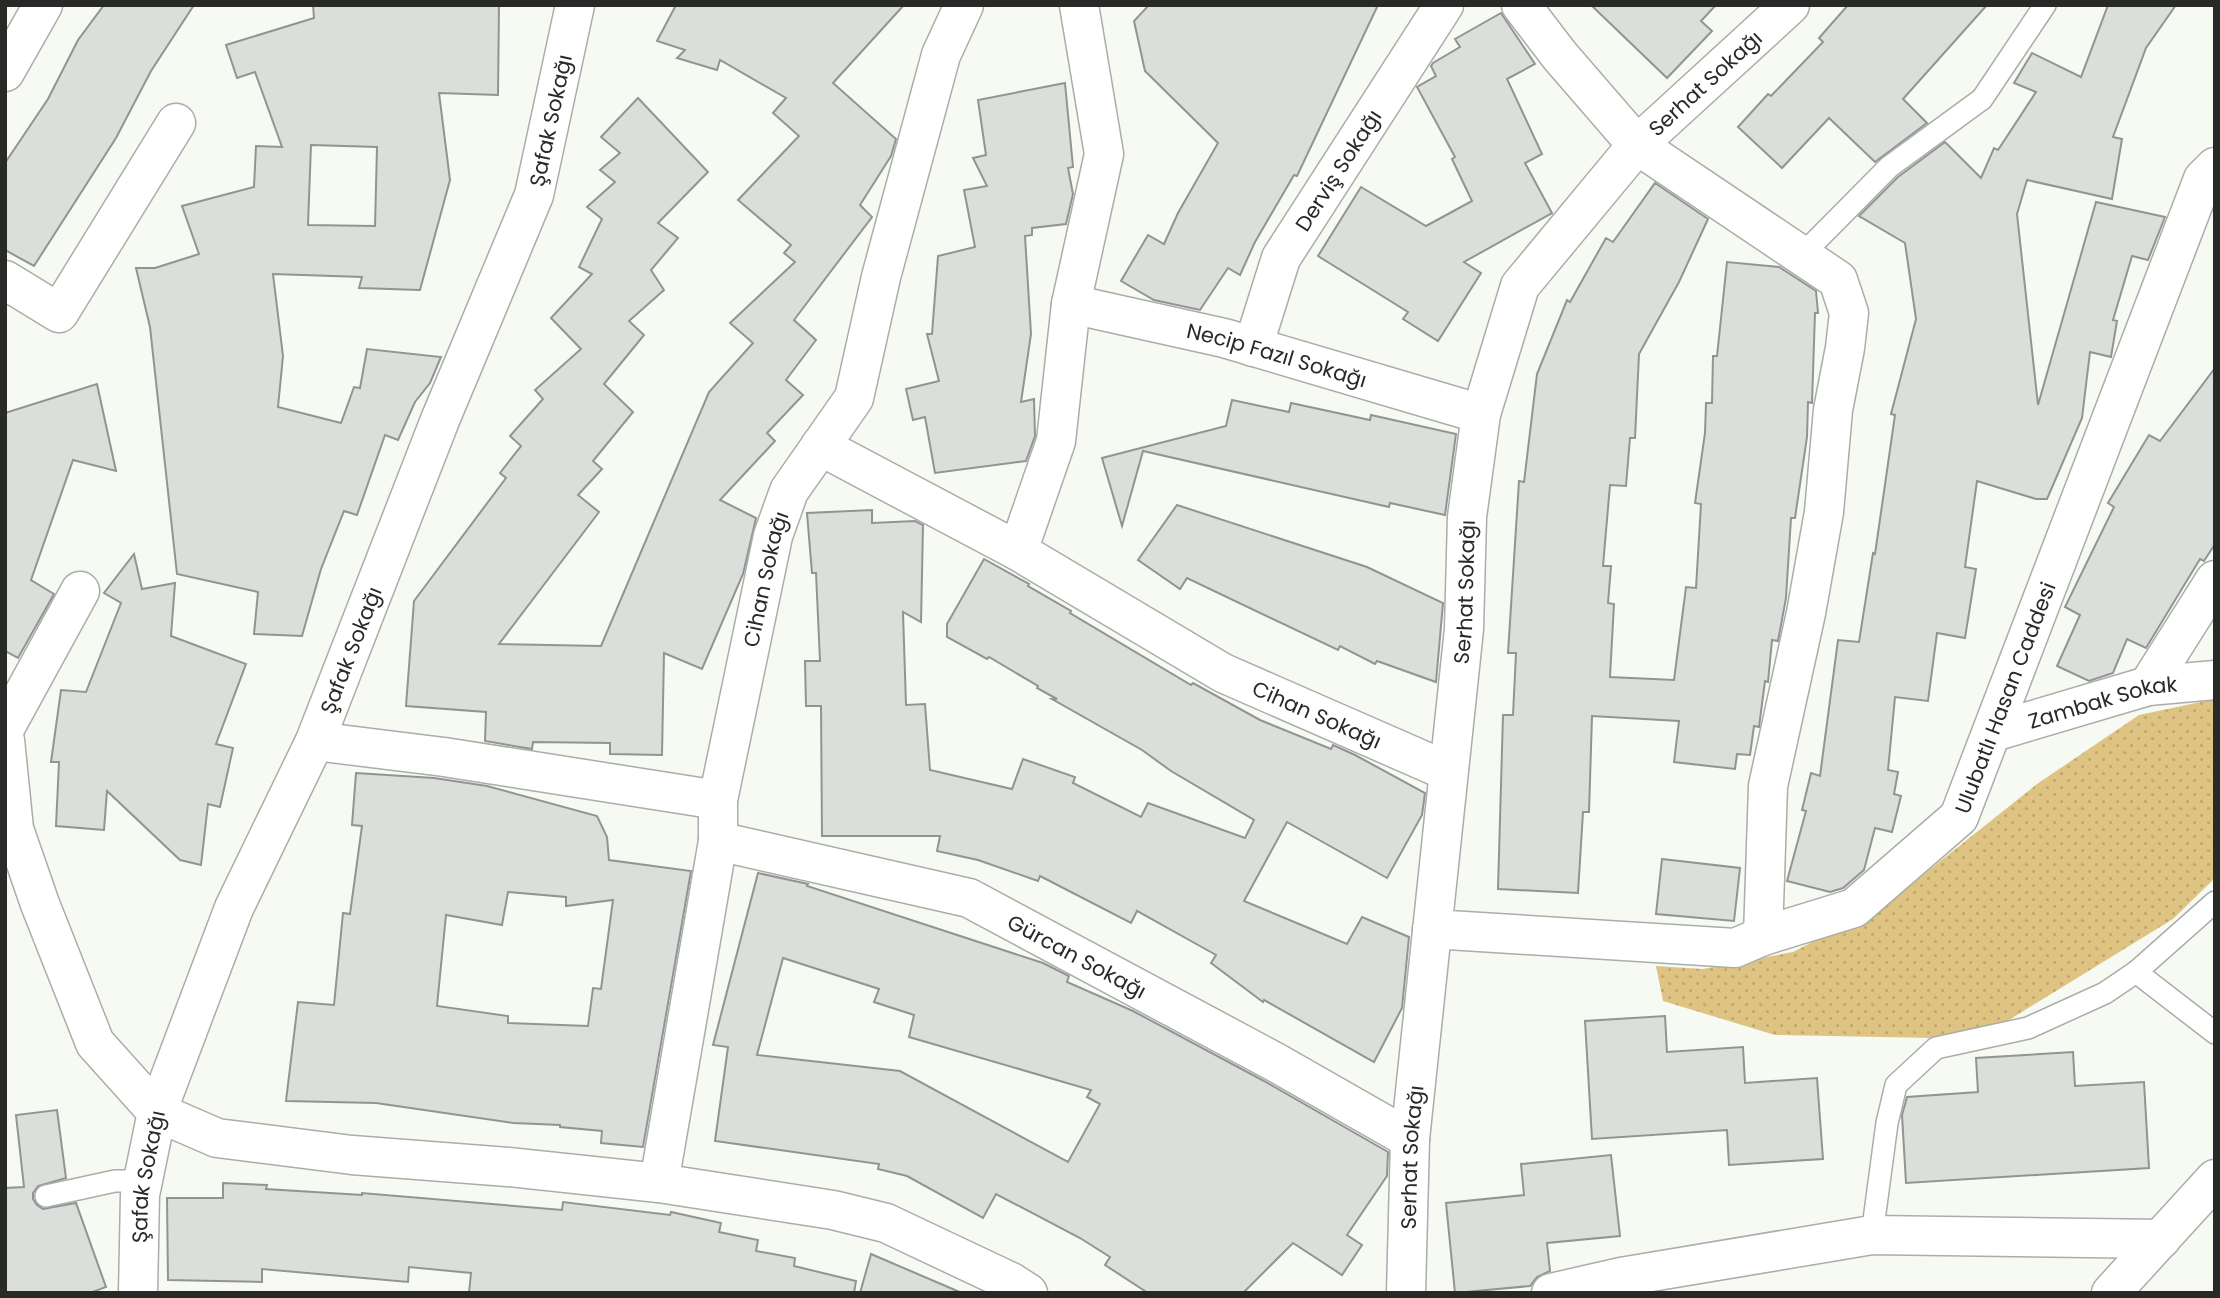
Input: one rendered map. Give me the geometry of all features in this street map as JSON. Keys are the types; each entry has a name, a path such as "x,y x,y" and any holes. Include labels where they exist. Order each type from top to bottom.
{"street":[{"path":"5,72 43,5"},
{"name":"Şafak Sokağı","path":"138,1293 140,1195 157,1112 234,908 315,741 440,420 534,195 575,5"},
{"name":"Cihan Sokağı","path":"659,1184 718,841 718,800 773,536 789,491 855,398 881,277 941,55 964,5"},
{"path":"1017,551 1056,441 1071,304 1104,154 1079,5"},
{"name":"Derviş Sokağı","path":"1254,347 1281,258 1444,5"},
{"path":"1521,5 1560,56 1637,145 1838,280 1849,313 1833,410 1824,512 1806,614 1768,786 1763,936"},
{"name":"Serhat Sokağı","path":"1406,1293 1410,1139 1464,629 1467,517 1480,414 1520,286 1637,145 1790,5"},
{"path":"5,280 59,313 176,123"},
{"name":"Ulubatlı Hasan Caddesi","path":"1432,929 1735,948 1763,936 1854,908 1959,817 2203,179 2215,167"},
{"name":"Necip Fazıl Sokağı","path":"1071,304 1254,347 1480,414"},
{"name":"Cihan Sokağı","path":"820,446 1017,551 1223,673 1447,771"},
{"path":"2148,686 2215,580"},
{"path":"5,729 80,591"},
{"name":"Zambak Sokak","path":"1993,732 2148,686 2215,680"},
{"path":"5,740 14,829 40,904 95,1043 157,1112 217,1138 230,1140 352,1155 508,1167 659,1184 833,1210 886,1223 1011,1282 1028,1293"},
{"path":"315,741 443,757 718,800"},
{"name":"Gürcan Sokağı","path":"718,841 970,898 1275,1062 1410,1139"},
{"path":"2111,1293 2215,1179"},
{"path":"1551,1293 1621,1277 1872,1235 2161,1238"}],"lane":[{"path":"1801,256 1889,167 1982,99 2045,5"},
{"path":"1872,1235 1887,1123 1896,1084 1936,1048 2028,1028 2105,993 2136,972 2215,902"},
{"path":"2136,972 2215,1034"},
{"path":"46,1196 115,1181 142,1181"}],"shaded area":[{"path":"2215,699 2215,878 2173,919 1999,1026 1935,1038 1775,1035 1663,1001 1656,966 1703,969 1793,952 1889,902 2037,784 2139,715"}],"building":[{"path":"104,5 194,5 151,71 116,138 34,266 5,250 5,163 48,99 78,40"},
{"path":"313,5 499,5 498,95 439,93 450,180 420,290 359,288 362,277 273,274 283,356 278,407 341,423 354,387 360,388 367,349 441,357 430,383 415,402 398,440 385,435 357,515 344,511 321,569 302,636 254,634 258,592 177,574 150,327 136,268 155,268 199,254 182,206 254,187 256,146 282,147 255,72 237,78 226,45 314,18","holes":["311,145 377,147 375,226 308,225"]},
{"path":"676,5 904,5 833,83 896,139 891,156 860,205 872,217 794,320 816,340 786,380 803,395 767,433 775,441 720,500 756,518 743,574 702,669 664,653 662,755 610,754 610,743 533,742 532,749 485,741 486,712 406,706 414,601 506,478 500,473 521,446 510,436 543,399 535,390 581,349 551,318 592,274 579,267 602,219 587,207 615,182 600,170 620,153 601,137 638,98 708,172 658,223 678,238 651,270 664,290 629,321 644,335 604,384 633,412 593,461 602,469 578,495 599,512 499,644 601,646 709,392 753,343 730,323 795,262 784,253 791,245 738,200 799,136 773,113 786,98 720,60 717,70 677,58 685,50 657,41"},
{"path":"1149,5 1378,5 1297,176 1294,175 1255,242 1240,275 1228,268 1200,310 1154,300 1121,281 1148,235 1164,244 1178,213 1218,143 1145,71 1134,21"},
{"path":"1591,5 1716,5 1701,21 1712,31 1667,78"},
{"path":"1848,5 1987,5 1903,99 1927,123 1875,162 1829,118 1782,168 1738,127 1768,94 1771,96 1823,42 1819,38"},
{"path":"2108,5 2176,5 2146,48 2113,137 2122,139 2112,199 2027,180 2017,214 2038,405 2096,202 2165,217 2148,260 2132,256 2113,320 2117,321 2111,357 2090,352 2082,418 2047,499 2036,499 1977,481 1965,567 1976,569 1965,638 1937,633 1928,701 1895,697 1888,770 1898,772 1894,794 1901,796 1892,832 1875,828 1864,870 1843,888 1830,892 1787,881 1806,811 1802,810 1811,773 1820,776 1838,640 1859,642 1895,415 1891,414 1916,319 1905,243 1859,216 1898,177 1945,142 1981,178 1994,148 1998,150 2036,92 2014,83 2032,53 2081,77"},
{"path":"1501,13 1535,64 1507,79 1542,154 1525,163 1552,213 1464,262 1481,273 1438,341 1403,319 1408,312 1318,256 1361,187 1426,226 1472,201 1452,159 1455,157 1417,87 1436,76 1431,66 1433,63 1460,47 1455,39"},
{"path":"1065,83 1073,167 1068,168 1073,194 1066,224 1032,228 1032,235 1025,236 1031,334 1021,402 1034,399 1035,436 1026,461 935,473 925,417 913,420 906,389 939,381 927,334 932,334 938,256 975,247 964,190 987,186 973,158 986,155 978,100"},
{"path":"1655,183 1708,219 1679,282 1639,354 1635,438 1630,438 1626,486 1610,485 1603,566 1611,566 1608,603 1614,604 1610,677 1674,680 1686,587 1696,588 1701,504 1695,503 1705,433 1706,403 1712,403 1713,356 1717,356 1727,262 1779,267 1816,291 1818,313 1815,313 1812,403 1808,402 1807,437 1795,518 1791,518 1786,598 1778,641 1772,640 1768,682 1765,681 1759,727 1754,726 1750,755 1737,754 1735,769 1674,762 1679,721 1592,716 1589,812 1583,812 1578,893 1498,889 1503,715 1513,715 1516,653 1508,653 1519,481 1524,482 1537,374 1567,300 1570,302 1606,238 1613,242"},
{"path":"2215,368 2215,544 2204,561 2200,559 2146,648 2127,639 2113,673 2089,681 2057,666 2080,615 2065,607 2114,507 2108,503 2149,435 2160,441"},
{"path":"97,384 116,471 73,460 31,580 54,594 18,658 5,651 5,413"},
{"path":"1232,400 1289,412 1291,403 1370,420 1371,415 1456,434 1445,515 1390,503 1389,507 1143,451 1122,526 1102,458 1226,426"},
{"path":"1177,505 1367,567 1443,603 1436,682 1377,661 1375,664 1340,646 1338,650 1187,578 1180,589 1138,560"},
{"path":"872,510 872,523 915,521 923,525 921,622 903,612 906,705 925,704 930,770 1012,789 1023,759 1075,777 1073,783 1141,817 1148,803 1245,838 1254,820 1171,771 1142,750 1052,699 1057,699 1037,688 1038,686 989,657 987,659 947,637 947,624 984,559 1191,685 1193,683 1260,720 1331,749 1333,745 1355,755 1425,793 1422,815 1387,878 1287,822 1244,901 1347,944 1362,917 1409,937 1402,1008 1374,1062 1264,1000 1263,1002 1211,963 1216,955 1137,911 1131,923 1040,876 1038,881 978,860 937,851 940,836 822,836 821,706 806,706 805,661 820,661 816,573 812,573 807,513"},
{"path":"134,554 142,589 175,583 171,636 246,664 216,744 233,748 220,807 208,804 201,865 180,860 107,791 104,830 56,826 59,762 51,762 61,690 86,692 121,603 104,593"},
{"path":"356,773 434,778 487,786 597,816 607,837 609,860 691,871 643,1147 601,1143 602,1131 560,1125 513,1123 376,1103 286,1101 298,1002 334,1005 343,913 350,914 362,826 352,825","holes":["508,892 566,897 566,906 613,900 601,989 593,988 588,1026 508,1023 508,1016 437,1006 446,915 502,925"]},
{"path":"1662,859 1740,868 1734,921 1656,914"},
{"path":"758,873 808,884 807,886 1043,963 1069,976 1067,982 1133,1011 1264,1081 1388,1152 1387,1176 1347,1235 1362,1245 1342,1275 1293,1243 1243,1293 1148,1293 1105,1265 1110,1257 1080,1238 996,1194 983,1218 907,1176 878,1169 879,1164 715,1141 728,1047 713,1045","holes":["783,958 879,989 874,1002 914,1015 909,1037 1091,1090 1087,1097 1100,1104 1068,1162 900,1071 757,1055"]},
{"path":"1665,1016 1667,1052 1743,1047 1745,1083 1817,1078 1823,1159 1729,1165 1727,1130 1592,1139 1585,1021"},
{"path":"2073,1052 2075,1086 2144,1082 2149,1168 1906,1183 1902,1115 1907,1097 1978,1092 1976,1058"},
{"path":"57,1110 66,1178 38,1186 33,1193 33,1199 43,1209 76,1203 106,1287 90,1293 5,1293 5,1188 24,1187 16,1115"},
{"path":"1611,1155 1620,1236 1547,1243 1550,1271 1537,1277 1530,1286 1455,1293 1446,1203 1524,1195 1521,1164"},
{"path":"223,1183 267,1185 266,1189 362,1193 562,1210 563,1202 670,1215 671,1212 721,1223 719,1232 758,1240 756,1251 795,1258 794,1266 856,1281 854,1293 469,1293 471,1273 409,1267 408,1282 262,1269 262,1282 168,1280 167,1198 223,1198"},
{"path":"871,1254 962,1293 860,1293"}]}
